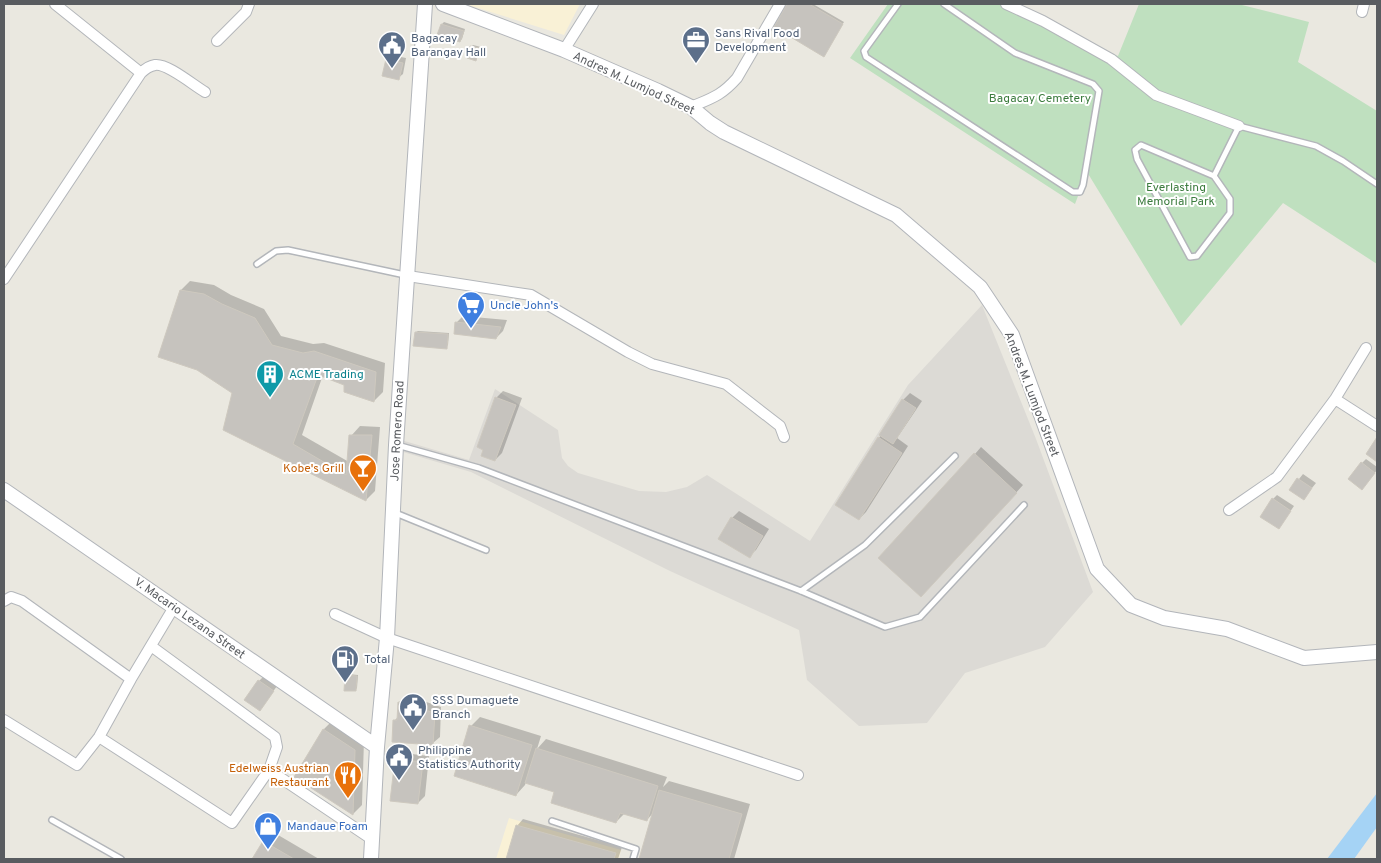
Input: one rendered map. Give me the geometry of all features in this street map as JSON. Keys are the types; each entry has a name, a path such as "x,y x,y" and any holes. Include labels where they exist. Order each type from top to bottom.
{"main road":[{"name":"Jose Romero Road","path":"371,859 377,747 387,638 396,445 425,4"},
{"name":"Andres M. Lumjod Street","path":"443,4 564,50 690,107 724,132 896,214 980,287 1012,335 1097,569 1131,604 1164,618 1227,629 1304,658 1377,652"},
{"name":"V. Macario Lezana Street","path":"4,490 377,747"}],"street":[{"path":"55,4 140,73"},
{"path":"217,41 246,12 249,4"},
{"path":"564,50 593,4"},
{"path":"690,107 719,95 737,78 780,4"},
{"path":"1006,4 1043,21 1110,59 1156,95 1239,126"},
{"path":"4,279 140,73 148,67 160,65 168,67 205,92"},
{"path":"408,276 531,295 652,364 726,384 780,426 784,437"},
{"path":"1228,510 1277,477 1335,399 1366,348"},
{"path":"1335,399 1377,426"},
{"path":"4,601 11,597 22,601 131,679"},
{"path":"4,720 77,765 99,736 174,607"},
{"path":"335,614 387,638 798,775"},
{"path":"99,736 232,823 269,770 277,747 275,736 150,646"},
{"path":"269,770 373,840"}],"lane":[{"path":"898,4 864,51 866,57 1073,192 1080,192 1083,185 1099,91 1093,84 1015,53 944,4"},
{"path":"1214,176 1239,126 1316,146 1343,161 1377,184"},
{"path":"1141,145 1214,176 1230,200 1230,213 1197,256 1190,256 1137,159 1135,150 1141,145"},
{"path":"257,264 276,251 288,250 408,276"},
{"path":"396,445 479,468 800,591 885,626 920,617 1024,505"},
{"path":"800,591 865,545 954,456"},
{"path":"393,511 486,550"},
{"path":"52,820 121,859"},
{"path":"552,821 636,849 633,859"}],"shaded area":[{"path":"465,4 580,4 564,35"},
{"path":"982,305 1036,439 1093,592 1045,647 965,673 927,723 859,726 807,680 799,630 670,571 471,472 403,452 401,440 469,460 495,389 558,430 562,458 568,466 578,473 639,491 666,492 687,487 707,475 810,541 908,385"},
{"path":"509,818 621,850 619,859 496,859"}],"green space":[{"path":"888,4 998,4 1118,56 1139,4 1238,4 1309,22 1298,62 1377,111 1377,264 1283,203 1181,326 1087,172 1075,204 850,58"}],"water":[{"path":"1377,793 1377,827 1354,859 1327,859"}],"building":[{"path":"787,4 809,4 843,24 824,57 774,27"},
{"path":"441,24 464,31 460,42 437,35"},
{"path":"470,46 479,48 476,61 467,58"},
{"name":"Bagacay Barangay Hall","path":"386,59 403,63 399,80 382,76"},
{"name":"ACME Trading","path":"180,290 204,294 255,318 272,345 303,353 314,351 376,372 374,402 344,392 344,385 318,375 293,444 346,475 349,435 372,435 366,501 223,430 232,393 197,370 158,357"},
{"path":"455,322 501,327 496,339 454,334"},
{"path":"415,332 448,334 447,349 413,346"},
{"path":"495,397 516,405 495,461 481,456 483,450 477,447"},
{"path":"902,399 916,408 893,444 879,435"},
{"path":"878,437 902,453 859,520 835,505"},
{"path":"1377,437 1377,462 1366,454"},
{"path":"974,453 1017,493 921,597 878,558"},
{"path":"1361,462 1375,473 1362,490 1348,479"},
{"path":"1297,478 1312,488 1304,500 1289,490"},
{"path":"1272,498 1291,511 1279,529 1260,517"},
{"path":"731,517 763,536 750,558 718,539"},
{"path":"345,675 357,676 356,691 344,691"},
{"path":"258,680 274,691 260,711 244,700"},
{"name":"SSS Dumaguete Branch","path":"398,702 435,713 433,745 392,742 393,720 397,720"},
{"path":"469,725 532,745 516,796 454,776"},
{"path":"323,729 355,750 353,815 294,777"},
{"path":"536,748 658,786 647,821 620,813 616,823 551,803 554,792 525,783"},
{"path":"395,759 423,762 418,804 390,801"},
{"path":"659,790 742,814 729,859 639,859"},
{"path":"516,825 616,853 614,859 506,859"},
{"name":"Mandaue Foam","path":"263,841 294,859 252,859"}],"place":[{"name":"Sans Rival Food Development","path":"696,64"},
{"name":"Bagacay Barangay Hall","path":"392,69"},
{"name":"Uncle John's","path":"471,329"},
{"name":"ACME Trading","path":"270,398"},
{"name":"Kobe's Grill","path":"363,492"},
{"name":"Total","path":"345,683"},
{"name":"SSS Dumaguete Branch","path":"413,731"},
{"name":"Philippine Statistics Authority","path":"399,781"},
{"name":"Edelweiss Austrian Restaurant","path":"348,799"},
{"name":"Mandaue Foam","path":"268,850"}],"park label":[{"name":"Bagacay Cemetery","path":"1040,98"},
{"name":"Everlasting Memorial Park","path":"1176,194"}]}
